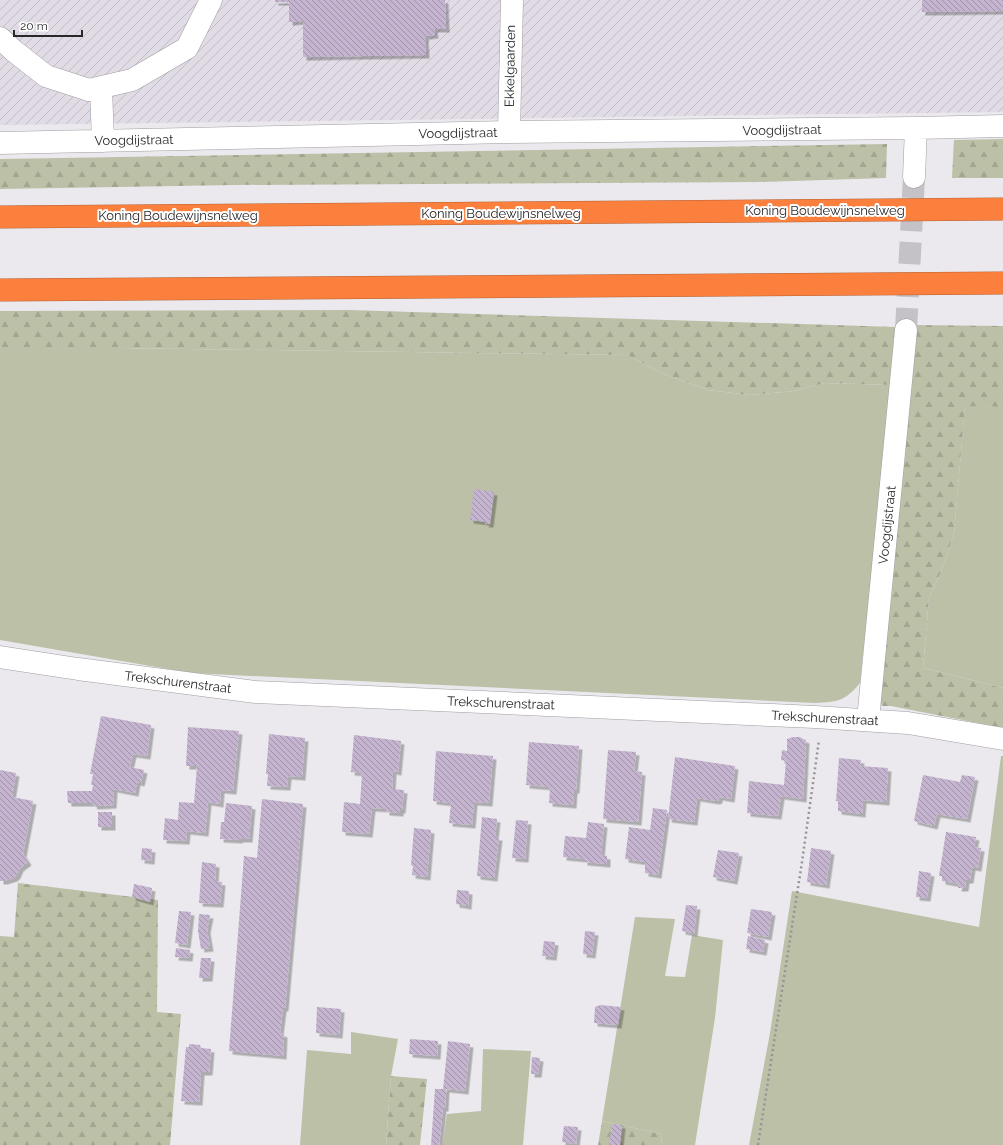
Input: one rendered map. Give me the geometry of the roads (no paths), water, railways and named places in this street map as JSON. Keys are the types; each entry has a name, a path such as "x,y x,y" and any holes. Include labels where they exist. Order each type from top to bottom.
{"highway":[{"name":"Koning Boudewijnsnelweg","path":"0,217 1003,209"},
{"path":"0,290 1003,284"}],"street":[{"path":"0,38 46,76 89,90 132,80 187,48 211,0"},
{"name":"Ekkelgaarden","path":"509,132 512,0"},
{"path":"100,88 103,141"},
{"name":"Voogdijstraat","path":"0,143 509,132 1003,126"},
{"path":"914,177 916,128"},
{"name":"Voogdijstraat","path":"868,720 906,330"},
{"name":"Trekschurenstraat","path":"0,657 78,669 256,692 868,720 908,723 1003,739"}],"tunnel":[{"path":"906,330 914,177"}]}
